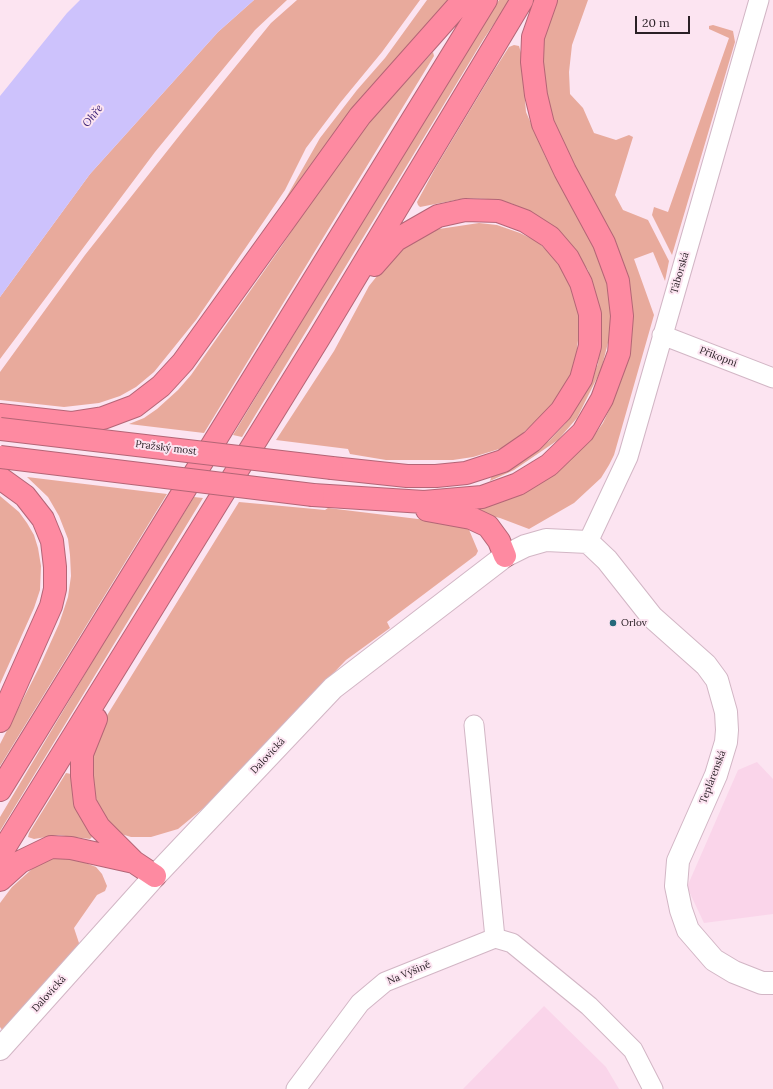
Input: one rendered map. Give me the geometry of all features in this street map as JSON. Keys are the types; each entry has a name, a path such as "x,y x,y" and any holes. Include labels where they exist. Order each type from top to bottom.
{"highway":[{"path":"0,415 71,422 103,418 135,406 161,386 183,362 360,116 464,0"},
{"path":"0,790 486,0"},
{"path":"0,855 319,338 522,0"},
{"path":"313,494 424,502 482,497 518,484 549,465 583,432 602,399 619,354 622,316 620,295 618,281 604,243 565,171 544,124 536,95 532,62 533,37 546,0"},
{"name":"Pražský most","path":"0,428 407,476 436,476 466,473 503,461 532,441 561,411 581,379 590,346 590,314 581,284 568,258 550,237 524,220 498,211 466,210 438,216 396,240 378,260 319,338"},
{"path":"0,457 313,494 472,518 488,526 499,541 505,556"},
{"path":"0,478 25,496 43,519 52,540 55,567 55,589 51,606 0,721"},
{"path":"120,660 82,754 82,776 85,803 99,827 134,862 155,876"},
{"path":"0,880 20,862 51,847 72,848 134,862"}],"street":[{"name":"Táborská","path":"588,542 628,457 760,0"},
{"name":"Příkopní","path":"662,335 773,378"},
{"name":"Dalovická","path":"0,1049 155,876 333,688 505,556 525,546 546,540 588,542"},
{"name":"Teplárenská","path":"588,542 607,560 652,617 706,665 717,680 726,712 726,742 716,775 678,861 676,886 681,910 688,930 714,960 734,972 762,983 773,983"},
{"path":"474,725 495,938 512,943 589,1006 633,1050 653,1089"},
{"name":"Na Výšině","path":"296,1089 360,1003 385,982 495,938"}],"shaded area":[{"path":"254,0 287,0 255,30 155,152 0,359 0,297 90,174 218,32"},
{"path":"297,0 420,0 382,52 340,103 306,148 285,190 264,221 196,320 154,372 136,387 120,396 99,403 64,407 0,400 0,372 85,255 271,23"},
{"path":"427,0 449,0 278,212 320,138 357,90 385,58"},
{"path":"499,0 510,0 483,40 242,437 233,435 459,61"},
{"path":"553,0 588,0 572,45 569,72 570,94 583,108 594,133 616,140 629,135 633,137 615,195 623,210 648,220 669,261 665,281 653,252 634,259 654,315 614,455 609,465 601,478 574,503 529,529 500,518 474,512 473,506 493,503 525,493 591,440 603,423 611,406 622,378 629,347 628,289 616,242 570,158 549,110 541,45"},
{"path":"713,25 733,31 735,42 672,255 652,215 654,207 668,212 729,38 709,29 709,26"},
{"path":"514,45 519,46 521,53 526,112 545,156 599,256 607,281 610,310 610,335 601,370 577,418 558,440 514,470 490,481 492,475 508,469 549,441 565,424 575,410 588,387 598,364 602,319 588,270 572,247 553,227 539,217 513,204 488,199 466,198 420,207 417,202 436,167 493,72 509,47"},
{"path":"433,52 434,56 204,433 129,424 144,418 157,409 178,390 191,375 281,247 343,153"},
{"path":"479,223 497,225 520,233 538,242 551,255 565,273 578,304 580,323 576,358 571,376 552,406 509,446 473,457 453,460 386,460 350,454 348,449 276,440 334,351 369,286 389,261 405,246 421,236 439,229"},
{"path":"27,477 167,494 0,766 0,744 40,666 59,624 68,597 71,576 68,539 59,516 48,497"},
{"path":"0,496 19,512 27,523 34,535 41,566 40,590 34,608 0,684"},
{"path":"194,497 203,498 0,831 0,817 116,622"},
{"path":"239,502 325,510 328,508 467,525 478,551 476,555 387,622 390,628 346,660 206,806 178,829 151,837 131,837 118,833 108,823 100,810 94,792 90,771 94,749 106,717"},
{"path":"757,762 773,779 773,914 704,923 687,887 738,770"},
{"path":"66,773 71,774 76,800 92,837 90,839 58,835 34,839 28,837 29,833"},
{"path":"60,857 78,860 96,867 102,874 107,886 105,891 97,895 74,928 80,946 3,1031 0,1027 0,903 12,887 32,869 43,861"},
{"path":"544,1006 606,1067 619,1089 463,1089"}],"water":[{"name":"Ohře","path":"80,0 254,0 218,32 90,174 0,297 0,96 67,13"}],"place":[{"name":"Orlov","path":"613,623"}]}
